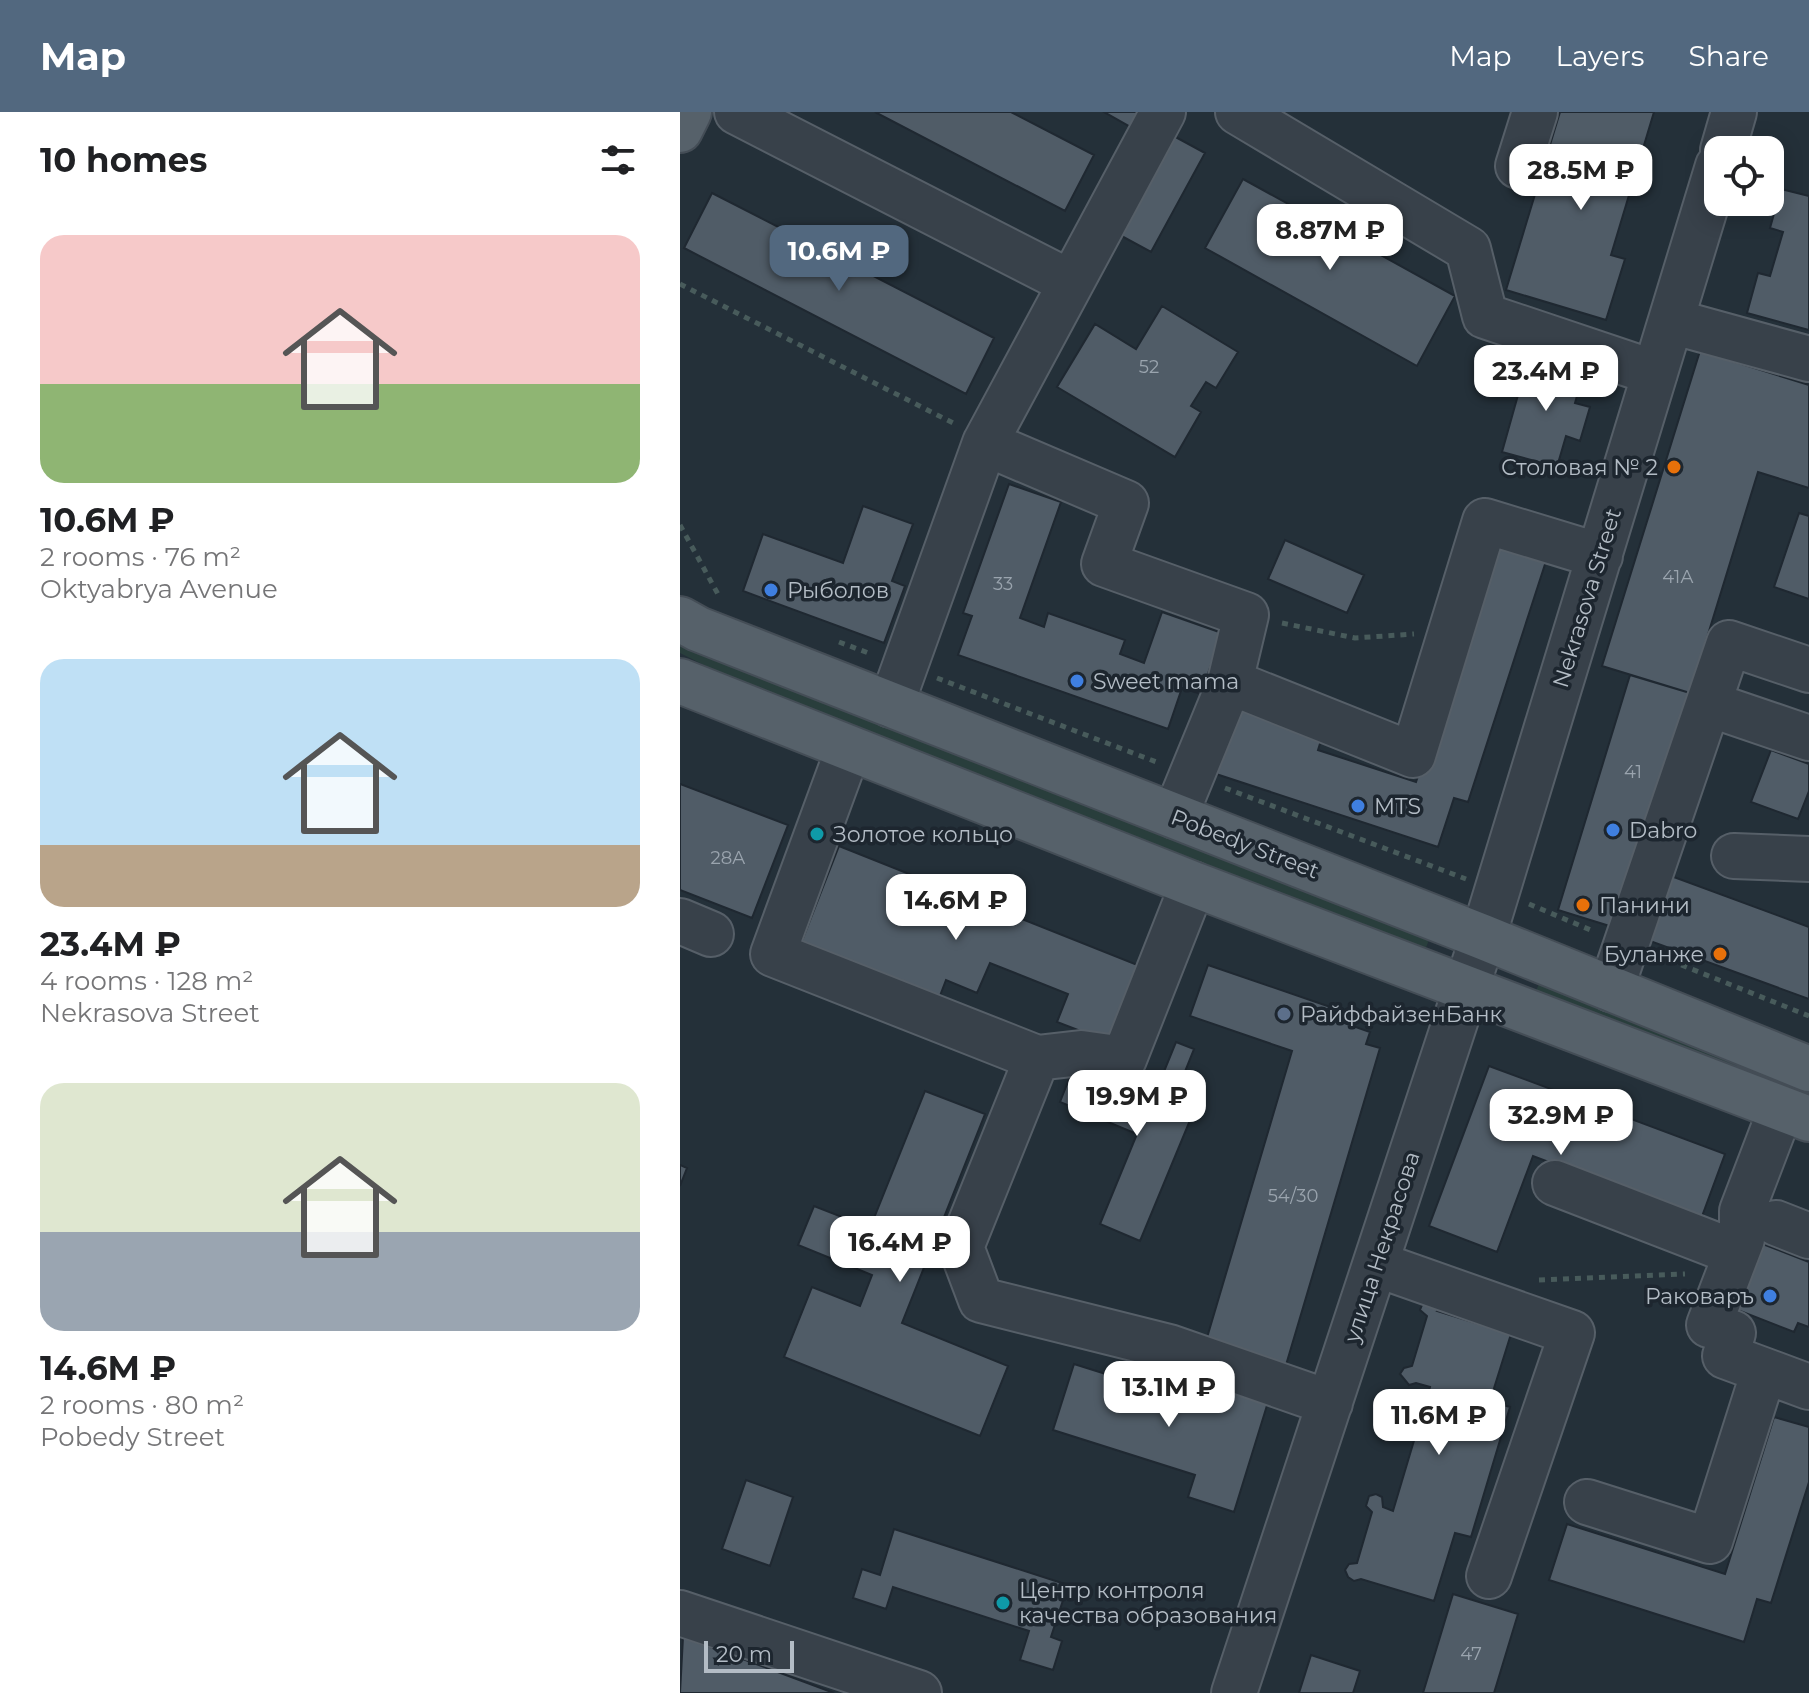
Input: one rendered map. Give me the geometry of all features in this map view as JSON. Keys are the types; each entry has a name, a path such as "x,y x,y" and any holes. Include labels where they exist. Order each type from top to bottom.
{"main road":[{"path":"680,130 689,112"},
{"name":"Pobedy Street","path":"694,605 898,686 1175,816 1809,1069"},
{"path":"680,681 1193,884 1795,1114"}],"street":[{"path":"737,112 1071,283"},
{"path":"898,686 985,443 1163,112"},
{"path":"1238,112 1468,249 1485,316 1655,373"},
{"path":"1518,166 1535,112"},
{"path":"1727,136 1734,112"},
{"name":"Nekrasova Street","path":"1483,937 1704,212"},
{"path":"1671,321 1809,359"},
{"path":"985,443 1126,503 1104,564 1246,615 1230,682 1175,816"},
{"path":"1230,682 1413,755 1485,521 1600,556"},
{"path":"1611,989 1729,643 1809,670"},
{"path":"1709,704 1809,738"},
{"path":"848,750 773,954 1037,1058 1081,1053 1124,1059 1193,884"},
{"path":"1734,856 1809,859"},
{"name":"улица Некрасова","path":"1234,1693 1483,937"},
{"path":"1037,1058 961,1247 981,1300 1169,1347 1330,1403"},
{"path":"1795,1114 1742,1211 1742,1239 1709,1325 1733,1333 1725,1356 1809,1387"},
{"path":"1555,1183 1733,1262"},
{"path":"1376,1264 1572,1333 1489,1576"},
{"path":"1587,1502 1710,1541 1764,1371"},
{"path":"680,1613 919,1693"}],"path":[{"path":"680,284 925,406 985,443"},
{"path":"680,525 719,596"},
{"path":"694,605 719,596 733,601"},
{"path":"1246,615 1355,638 1451,632"},
{"path":"834,639 898,686 1191,775 1467,880"},
{"path":"1525,902 1546,914 1809,1016"},
{"path":"1535,1280 1733,1262"}],"green space":[{"path":"680,639 727,663 1429,940 1425,950 722,674 680,653"},
{"path":"1539,984 1809,1090 1809,1101 1535,993"}],"building":[{"path":"875,112 1011,112 1094,155 1065,211"},
{"path":"1104,112 1145,112 1136,130"},
{"path":"1560,112 1654,112 1611,255 1625,259 1606,320 1506,290"},
{"path":"1170,134 1205,153 1151,252 1116,233"},
{"path":"1243,179 1455,296 1417,366 1205,248"},
{"path":"1784,190 1809,196 1809,330 1747,313 1758,273 1770,276 1783,232 1770,228 1773,216 1784,216"},
{"path":"712,193 994,338 966,394 684,248"},
{"path":"1162,306 1238,352 1216,388 1206,382 1191,406 1201,412 1175,457 1057,387 1095,324 1136,349"},
{"path":"1700,351 1809,385 1809,488 1758,472 1690,693 1602,666"},
{"path":"1529,356 1584,372 1575,403 1590,407 1580,441 1566,436 1557,467 1502,452"},
{"path":"1009,484 1061,502 1020,618 1044,627 1048,613 1125,640 1120,654 1144,663 1162,612 1222,633 1201,694 1182,688 1168,729 958,655 972,616 963,613"},
{"path":"863,506 913,524 892,581 905,586 884,643 743,591 763,534 843,563"},
{"path":"1799,513 1809,516 1809,599 1774,587"},
{"path":"1496,538 1548,555 1468,802 1454,798 1438,847 1213,773 1236,705 1323,734 1318,750 1416,782"},
{"path":"1285,540 1364,575 1347,613 1268,579"},
{"path":"1630,675 1690,693 1616,928 1558,910"},
{"path":"1771,750 1809,764 1809,791 1798,819 1751,802"},
{"path":"680,784 788,825 752,918 680,890"},
{"path":"839,846 1140,966 1109,1042 1057,1022 1068,994 990,963 977,993 946,980 938,1001 800,946"},
{"path":"1663,873 1809,927 1809,999 1639,937"},
{"path":"1208,965 1339,1010 1336,1020 1370,1032 1366,1044 1380,1048 1286,1365 1206,1341 1292,1051 1190,1016"},
{"path":"1176,1042 1194,1049 1170,1109 1191,1118 1140,1241 1100,1224 1137,1134 1060,1102 1073,1069 1152,1101"},
{"path":"1489,1066 1725,1154 1701,1219 1533,1156 1497,1252 1429,1226"},
{"path":"925,1091 985,1114 902,1323 1008,1366 980,1436 784,1357 812,1287 860,1306 872,1275 798,1245 814,1206 870,1228"},
{"path":"680,1165 687,1168 680,1186"},
{"path":"1760,1243 1809,1262 1809,1327 1798,1323 1794,1332 1735,1309"},
{"path":"1424,1300 1439,1308 1437,1311 1511,1334 1490,1401 1510,1407 1471,1537 1455,1533 1434,1601 1361,1579 1354,1581 1345,1570 1349,1564 1357,1563 1372,1512 1366,1506 1369,1496 1376,1494 1382,1497 1383,1507 1393,1511 1430,1387 1416,1383 1409,1385 1400,1374 1404,1368 1412,1366 1427,1316 1420,1310"},
{"path":"1074,1364 1198,1403 1206,1379 1269,1399 1234,1512 1188,1497 1195,1475 1053,1430"},
{"path":"1774,1417 1809,1427 1809,1482 1771,1603 1757,1599 1744,1642 1549,1580 1567,1524 1725,1574"},
{"path":"746,1480 793,1497 770,1566 722,1549"},
{"name":"Центр контроля качества образования","path":"894,1529 1068,1585 1051,1637 1062,1641 1053,1670 1020,1660 1029,1631 893,1587 886,1609 853,1598 862,1569 880,1575"},
{"path":"1453,1594 1518,1614 1494,1693 1423,1693"},
{"path":"683,1637 834,1693 680,1693"},
{"path":"1311,1655 1360,1671 1353,1693 1299,1693"}],"place":[{"name":"Столовая № 2","path":"1674,467"},
{"name":"Рыболов","path":"771,590"},
{"name":"Sweet mama","path":"1077,681"},
{"name":"MTS","path":"1358,806"},
{"name":"Dabro","path":"1613,830"},
{"name":"Золотое кольцо","path":"817,834"},
{"name":"Панини","path":"1583,905"},
{"name":"Буланже","path":"1720,954"},
{"name":"РайффайзенБанк","path":"1284,1014"},
{"name":"Раковаръ","path":"1770,1296"},
{"name":"Центр контроля качества образования","path":"1003,1603"}]}
